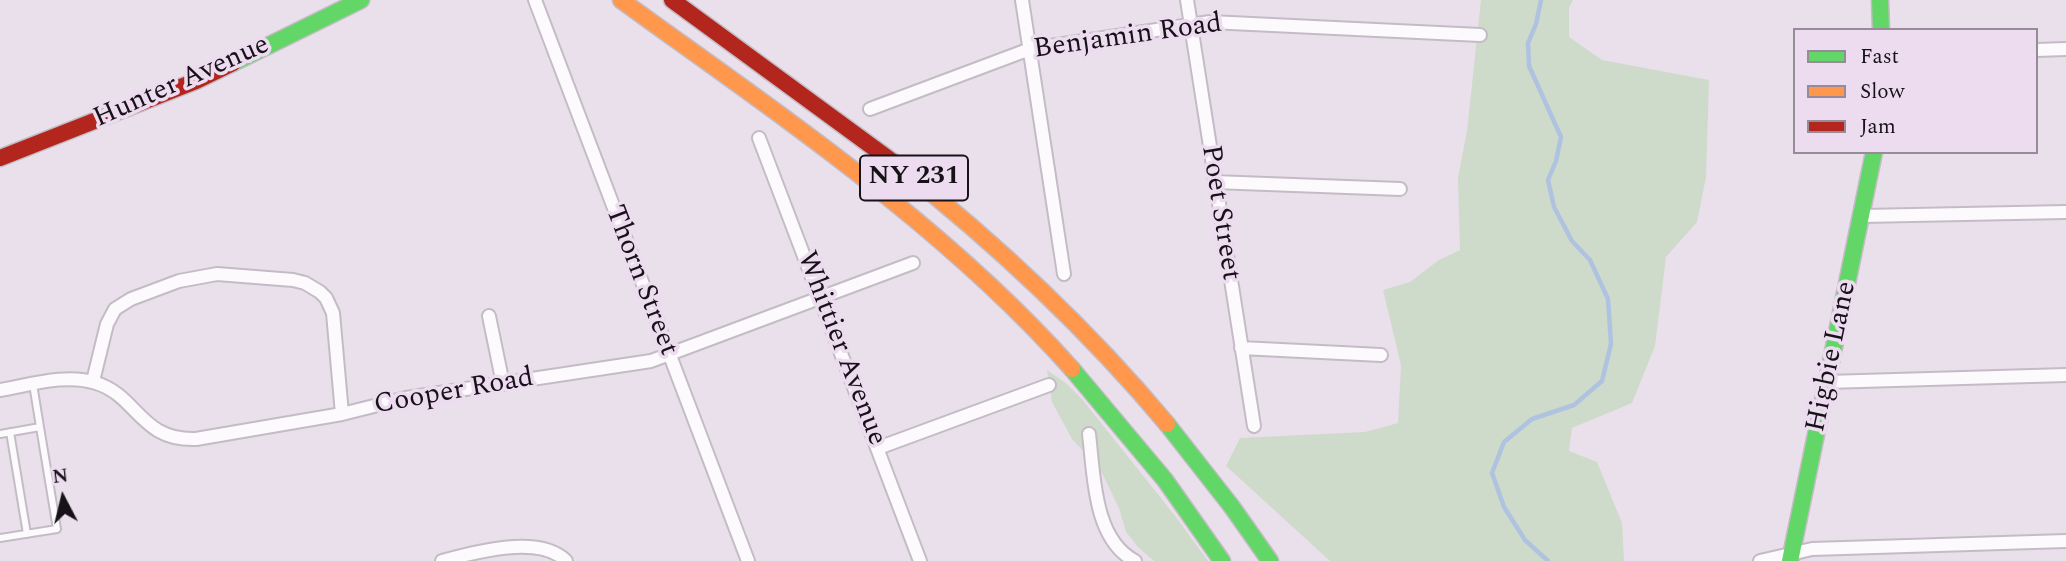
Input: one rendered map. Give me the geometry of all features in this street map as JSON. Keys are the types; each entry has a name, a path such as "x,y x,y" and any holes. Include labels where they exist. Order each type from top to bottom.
{"main road":[{"name":"Hunter Avenue","path":"0,158 196,81 361,0"},
{"name":"NY 231","path":"621,0 869,182 963,261 1024,319 1079,377 1166,482 1222,561"},
{"name":"NY 231","path":"672,0 912,177 1037,285 1095,341 1150,403 1225,498 1270,561"},
{"path":"1880,0 1881,28"},
{"name":"Higbie Lane","path":"1791,557 1874,154"}],"street":[{"name":"Thorn Street","path":"534,0 748,561"},
{"path":"1022,0 1064,274"},
{"name":"Poet Street","path":"1187,0 1254,426"},
{"name":"Benjamin Road","path":"870,109 1030,49 1191,24 1210,22 1480,35"},
{"path":"2038,50 2066,49"},
{"name":"Whittier Avenue","path":"759,138 920,561"},
{"path":"1214,182 1400,189"},
{"path":"1862,216 2066,212"},
{"name":"Cooper Road","path":"93,381 110,389 154,430 177,438 195,439 342,414 406,398 652,361 913,263"},
{"path":"0,390 68,380 93,381 107,324 121,304 169,285 204,275 231,274 305,283 326,298 333,313 342,414"},
{"path":"489,316 503,384"},
{"path":"1241,348 1381,355"},
{"path":"1827,382 2066,375"},
{"path":"878,447 1049,385"},
{"path":"1089,434 1096,494 1104,523 1114,541 1132,560"},
{"path":"1760,561 1791,557 1812,549 2066,541"},
{"path":"442,561 523,546 547,548 566,561"}],"lane":[{"path":"0,538 57,529 33,384"},
{"path":"0,434 40,427"},
{"path":"10,432 27,534"}],"green space":[{"path":"1481,0 1573,0 1569,8 1569,37 1602,60 1709,80 1706,177 1697,222 1666,257 1655,346 1632,403 1572,428 1569,451 1597,462 1622,523 1624,561 1330,561 1226,466 1240,438 1365,432 1398,423 1401,365 1383,290 1410,282 1439,260 1460,250 1458,178 1467,131"},
{"path":"1047,370 1082,399 1208,561 1154,561 1138,547 1126,532 1119,508 1099,467 1072,439 1052,402"}],"waterway":[{"path":"1541,0 1536,24 1528,43 1529,66 1561,137 1556,161 1548,180 1554,207 1572,241 1590,260 1608,299 1611,344 1602,381 1574,405 1532,419 1504,442 1492,473 1504,507 1525,540 1548,561"}],"traffic: fast":[{"path":"233,63 361,0"},
{"path":"1880,0 1881,28"},
{"path":"1790,561 1874,154"},
{"path":"1072,369 1165,480 1222,561"},
{"path":"1167,424 1270,561"}],"traffic: slow":[{"path":"621,0 798,128 914,218 1022,316 1072,369"},
{"path":"893,162 966,222 1037,286 1104,353 1167,424"}],"traffic: jam":[{"path":"672,0 893,162"},
{"path":"0,158 196,81 233,63"}]}
